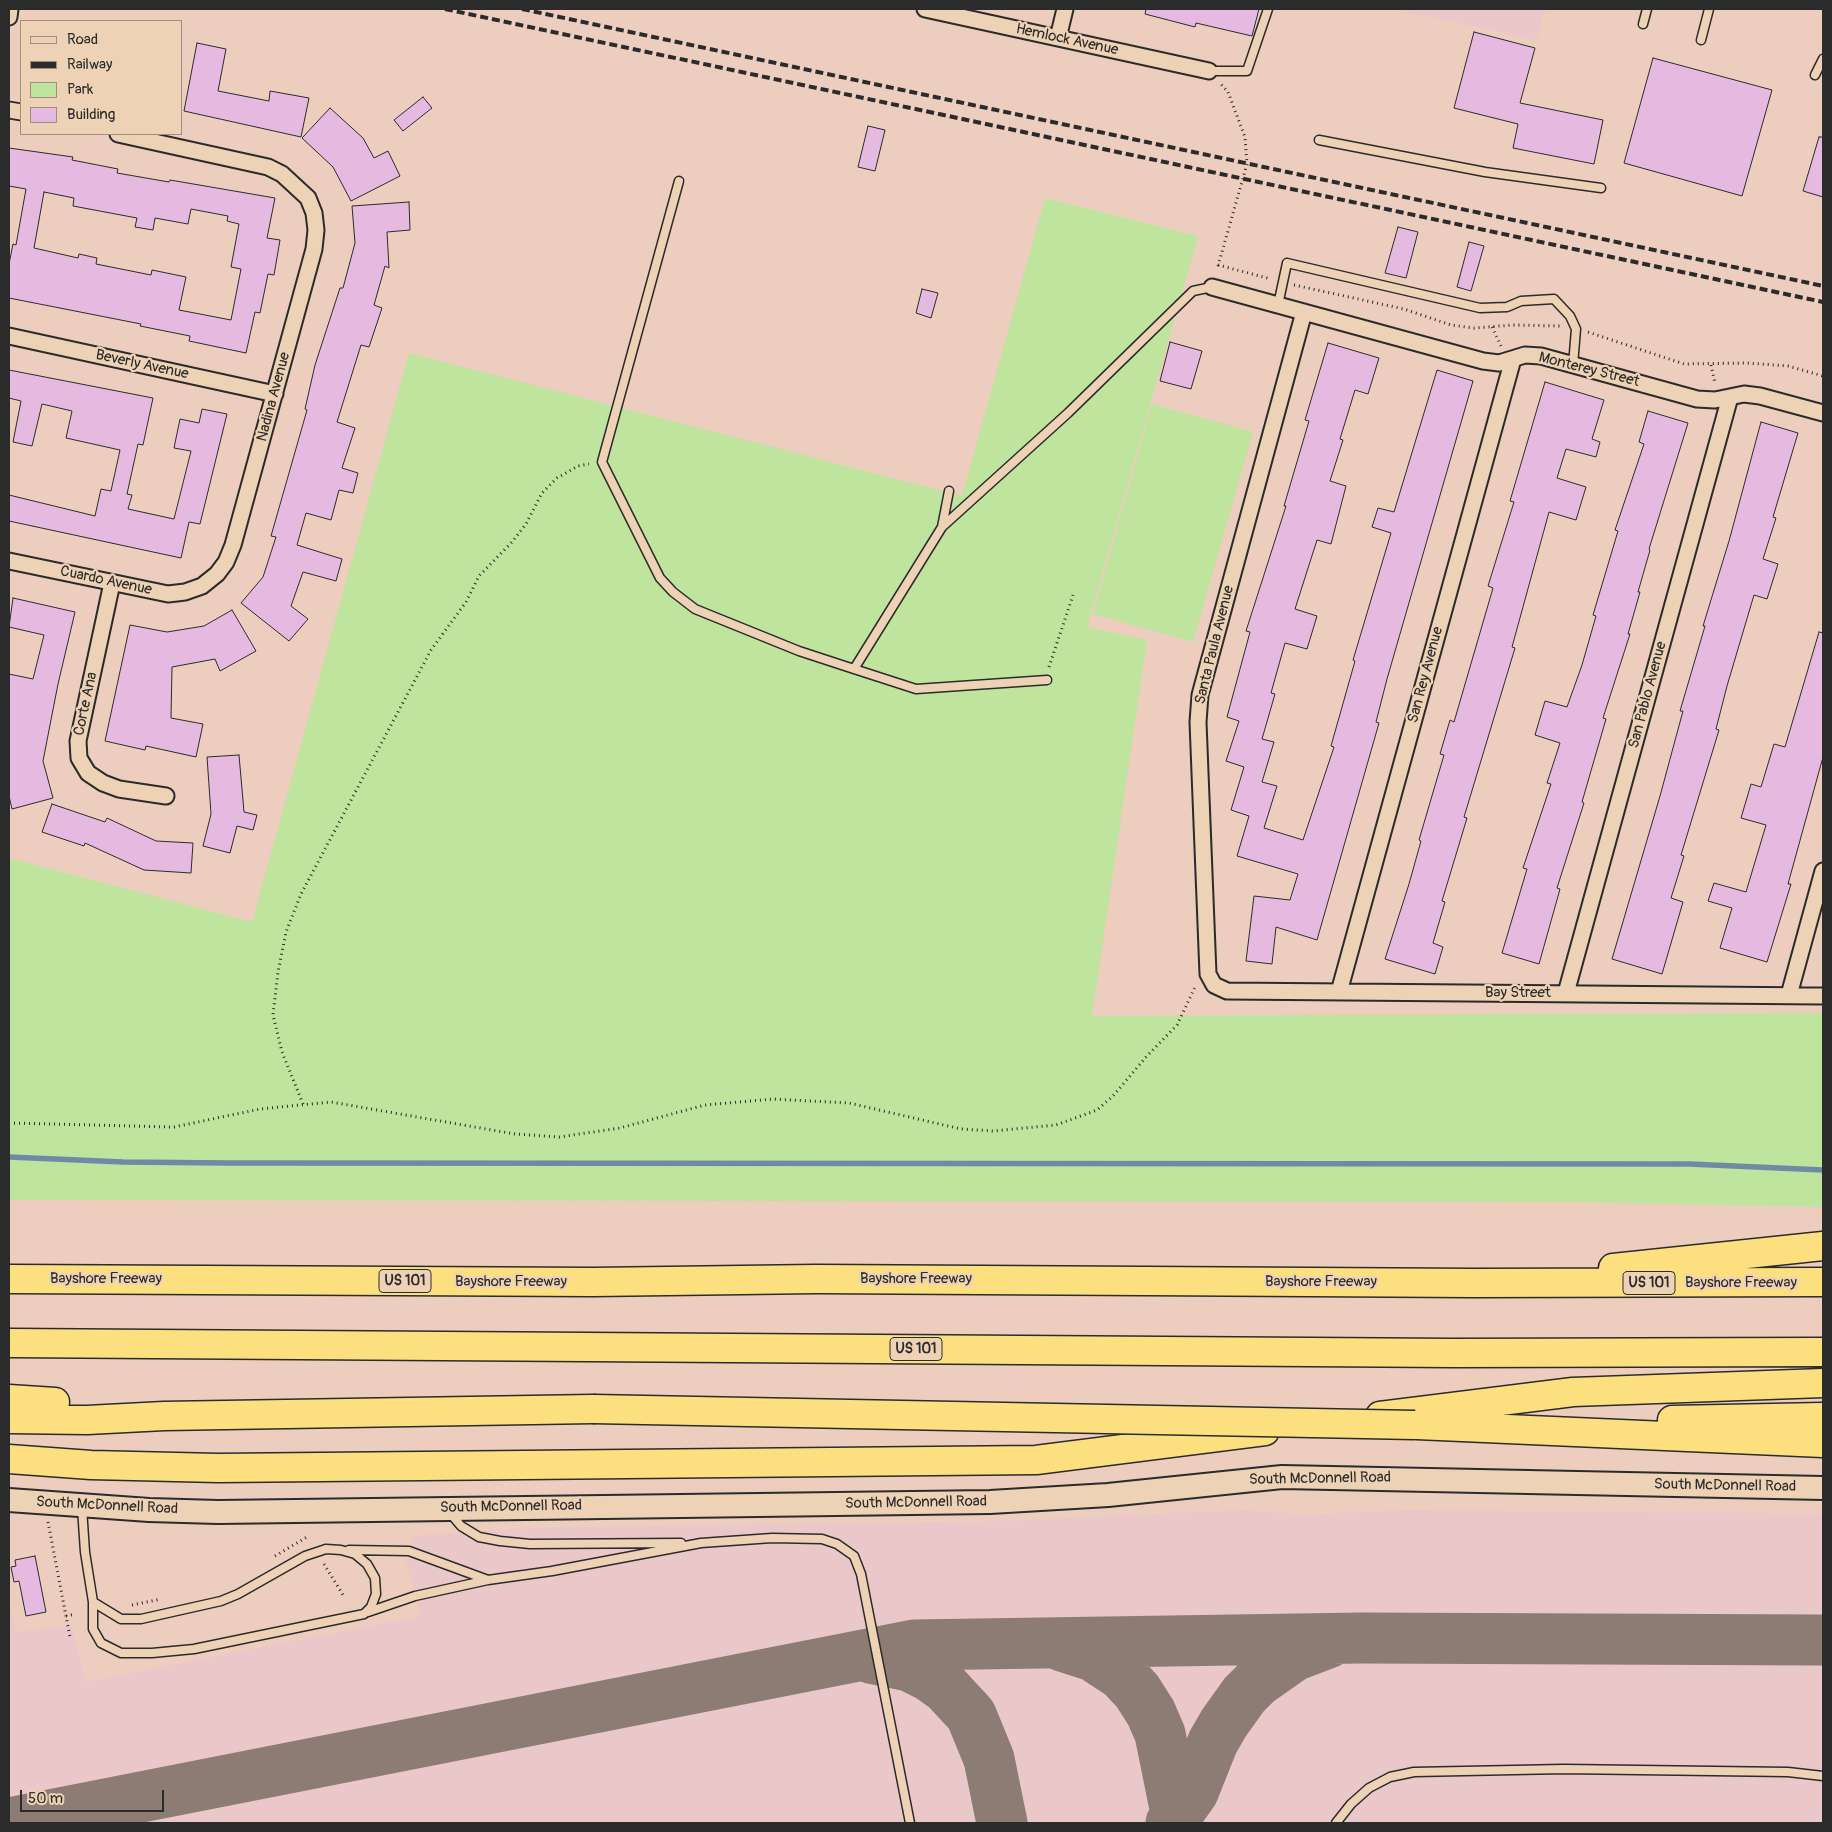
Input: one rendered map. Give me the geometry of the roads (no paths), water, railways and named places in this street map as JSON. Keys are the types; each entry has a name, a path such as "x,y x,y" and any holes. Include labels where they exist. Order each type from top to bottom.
{"highway":[{"path":"1474,1283 1823,1246"},
{"name":"Bayshore Freeway","path":"9,1279 593,1282 816,1278 1474,1283 1823,1282"},
{"name":"US 101","path":"9,1343 1454,1353 1823,1352"},
{"path":"9,1459 134,1466 218,1468 1036,1460 1573,1392 1823,1383"},
{"path":"9,1399 89,1404 164,1416"},
{"path":"9,1419 87,1420 164,1416 593,1409 1415,1425 1823,1443"},
{"path":"1415,1425 1823,1416"}],"street":[{"path":"9,16 10,9"},
{"name":"Hemlock Avenue","path":"925,9 1209,71"},
{"path":"1058,38 1065,9"},
{"name":"Nadina Avenue","path":"123,135 268,167 282,174 308,198 314,213 316,230 314,249 233,545 226,562 217,574 202,586"},
{"name":"Monterey Street","path":"1212,287 1483,361 1498,363 1526,355 1541,356 1697,398 1715,400 1744,394 1760,396 1823,413"},
{"name":"Santa Paula Avenue","path":"1211,980 1198,722 1200,695 1304,312"},
{"name":"Beverly Avenue","path":"9,336 275,394"},
{"name":"San Rey Avenue","path":"1339,992 1513,359"},
{"name":"San Pablo Avenue","path":"1566,993 1730,397"},
{"name":"Cuardo Avenue","path":"9,560 168,594 186,592 202,586"},
{"name":"Corte Ana","path":"112,583 78,741 79,758 88,773 103,783 119,789 166,796"},
{"path":"1789,995 1823,871"},
{"name":"Bay Street","path":"1211,980 1227,991 1823,996"},
{"name":"South McDonnell Road","path":"9,1500 81,1506 218,1512 1026,1501 1136,1493 1282,1478 1823,1488"}],"lane":[{"path":"1209,71 1247,71 1268,9"},
{"path":"1642,24 1646,9"},
{"path":"1700,40 1709,9"},
{"path":"1815,75 1823,60"},
{"path":"1319,140 1485,172 1601,188"},
{"path":"679,181 602,462 650,562 673,592 695,608 799,651 916,689 1047,680"},
{"path":"1278,305 1287,263 1480,308 1507,307 1521,301 1554,299 1570,316 1576,329 1573,365"},
{"path":"854,669 942,527 1068,413 1193,292 1212,287"},
{"path":"942,527 949,491"},
{"path":"81,1506 85,1552 93,1602 93,1630 101,1642 122,1653 152,1654 194,1649 364,1614 415,1596 488,1580 552,1571 701,1543"},
{"path":"446,1509 461,1526 479,1537 530,1544 701,1543 772,1538 822,1539 837,1544 854,1556 861,1574 910,1823"},
{"path":"93,1602 121,1619 141,1619 221,1601 238,1594 305,1556 326,1549 409,1551 488,1580"},
{"path":"341,1550 356,1554 367,1564 375,1578 376,1594 371,1607 364,1614"},
{"path":"1336,1823 1351,1804 1369,1788 1390,1777 1414,1772 1564,1769 1788,1772 1823,1776"}],"waterway":[{"path":"9,1157 123,1162 227,1163 1689,1164 1823,1170"}],"railway":[{"path":"445,9 1823,302"},
{"path":"522,9 1823,286"}]}
